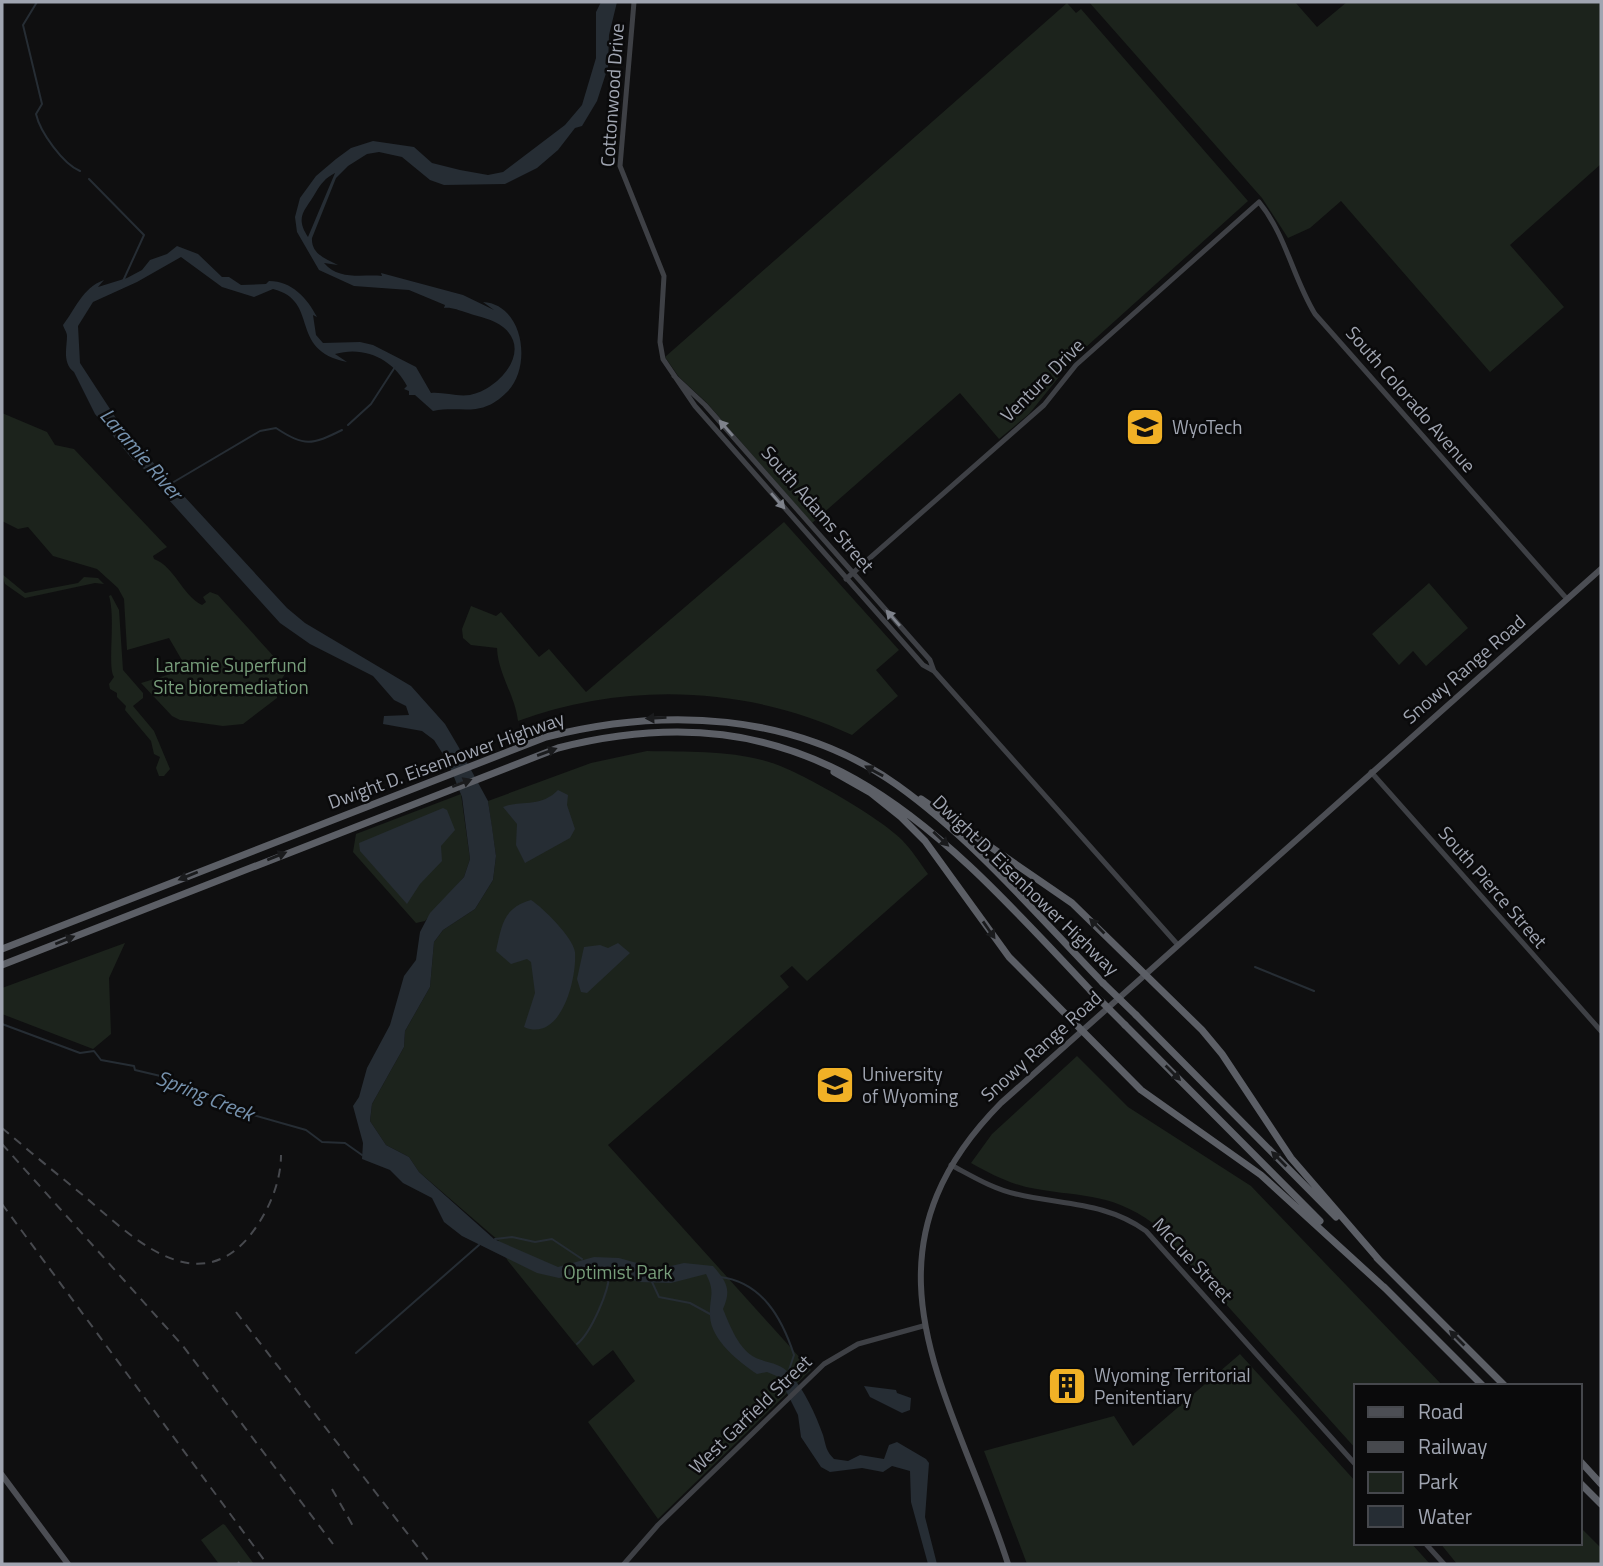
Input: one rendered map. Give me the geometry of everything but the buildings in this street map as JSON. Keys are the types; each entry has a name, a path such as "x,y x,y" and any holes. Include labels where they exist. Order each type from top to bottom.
{"highway":[{"name":"Dwight D. Eisenhower Highway","path":"2,949 478,762 546,737 587,726 664,717 704,719 743,724 814,743 897,785 975,852 1503,1384"},
{"name":"Dwight D. Eisenhower Highway","path":"2,965 442,791 558,748 594,738 649,732 727,736 764,743 822,761 895,801 971,867 1481,1384"},
{"path":"727,736 834,772 871,793 901,817 938,856 1009,957 1081,1031 1159,1105 1284,1194 1387,1290"},
{"path":"897,785 1072,903 1145,974 1222,1054 1291,1158 1380,1261"},
{"path":"1582,1463 1600,1482"},
{"path":"1582,1485 1601,1504"}],"main road":[{"name":"Snowy Range Road","path":"1008,1564 948,1408 923,1326 920,1291 923,1246 932,1207 951,1165 988,1116 1601,569"},
{"path":"2,1475 68,1564"}],"street":[{"name":"Cottonwood Drive","path":"634,2 620,166 664,276 661,351"},
{"name":"Venture Drive","path":"846,579 1044,405 1076,365 1259,202"},
{"name":"South Colorado Avenue","path":"1259,202 1277,228 1298,283 1315,314 1567,599"},
{"name":"South Adams Street","path":"661,351 672,374 712,426 923,665 934,671 1178,945"},
{"name":"South Adams Street","path":"672,374 705,405 930,660 934,671"},
{"name":"South Pierce Street","path":"1371,772 1601,1031"},
{"name":"McCue Street","path":"951,1165 1004,1191 1109,1210 1146,1231 1354,1463"},
{"name":"West Garfield Street","path":"624,1564 658,1525 830,1360 858,1344 923,1326"},
{"path":"1427,1545 1444,1564"}],"green space":[{"path":"1089,2 1295,2 1317,27 1347,2 1601,2 1601,164 1510,245 1564,307 1490,372 1341,201 1310,228 1288,238 1262,198"},
{"path":"1067,3 1076,13 1081,9 1248,201 1076,356 1029,414 999,439 960,393 812,523 707,403 679,377 665,357"},
{"name":"Laramie Superfund Site bioremediation","path":"2,413 47,432 55,445 74,449 167,547 153,556 154,559 168,568 189,595 202,605 206,602 203,597 210,592 218,595 287,671 277,686 277,698 243,724 223,726 180,720 172,716 141,683 187,669 169,638 127,650 124,599 118,588 97,569 53,556 28,527 18,529 2,521"},
{"path":"784,522 899,650 876,670 898,696 852,735 771,707 729,698 686,695 601,699 518,721 514,702 500,667 497,648 471,645 463,638 462,629 471,606 496,616 501,612 539,657 549,649 586,692"},
{"path":"2,574 25,593 78,583 84,577 98,578 104,584 95,583 25,598 5,584"},
{"path":"1429,583 1468,628 1426,666 1413,651 1399,665 1372,634"},
{"path":"111,595 119,610 123,670 143,693 143,698 133,706 154,731 170,769 164,776 159,776 156,768 160,757 154,754 151,741 125,710 126,706 117,697 117,693 110,689 109,684 114,677 111,663"},
{"name":"Optimist Park","path":"647,751 754,758 799,774 891,831 909,848 928,874 807,981 792,966 780,976 789,987 608,1145 811,1370 658,1519 588,1422 635,1381 613,1350 593,1366 508,1261 497,1243 499,1241 419,1172 409,1157 386,1145 370,1121 372,1104 404,1047 405,1031 430,987 434,942 443,930 475,909 493,880 496,856 488,801 591,763"},
{"path":"461,794 470,859 464,877 425,921 416,923 353,852 356,834"},
{"path":"125,943 109,978 111,1034 93,1049 2,1014 2,988"},
{"path":"1077,1056 1128,1107 1251,1186 1441,1384 1354,1384 1354,1447 1154,1224 1122,1205 1107,1200 1026,1187 971,1163 992,1134"},
{"path":"1240,1354 1354,1480 1354,1545 1413,1545 1430,1564 1027,1564 984,1451 1114,1416 1133,1446"},
{"path":"223,1524 254,1564 219,1564 201,1540"},
{"path":"1582,1529 1601,1548 1601,1564 1457,1564 1442,1545 1582,1545"}],"water":[{"name":"Laramie River","path":"601,2 617,2 609,35 608,67 597,101 582,126 575,128 558,150 537,168 505,184 444,185 430,180 402,157 379,152 367,154 348,166 336,178 312,238 317,252 338,265 324,263 337,272 351,276 382,276 381,273 463,295 494,310 483,302 497,305 507,313 520,338 520,367 515,381 497,400 480,408 433,411 415,395 409,395 409,391 404,389 407,386 401,377 377,357 357,352 335,354 347,362 329,356 317,347 310,337 302,314 288,295 273,289 254,297 222,287 181,257 137,282 93,302 78,326 80,363 125,432 287,608 305,623 411,686 445,724 488,801 496,856 493,880 475,909 443,930 434,942 430,987 405,1031 404,1047 372,1104 370,1121 386,1145 409,1157 419,1172 494,1239 558,1267 594,1257 619,1258 658,1269 684,1263 713,1266 726,1286 727,1296 723,1309 736,1337 750,1354 783,1368 795,1381 809,1403 828,1451 834,1459 848,1461 860,1455 884,1459 889,1445 897,1442 926,1459 929,1463 925,1517 937,1564 928,1564 911,1502 910,1471 892,1466 883,1472 862,1468 830,1472 821,1467 801,1437 798,1415 779,1377 767,1372 757,1374 734,1357 715,1334 710,1316 711,1286 706,1274 671,1283 639,1282 606,1270 559,1278 537,1273 462,1236 444,1222 432,1198 403,1183 390,1170 362,1159 363,1143 353,1106 359,1097 367,1068 390,1025 404,976 416,960 420,932 430,913 464,877 470,859 462,797 448,762 434,740 422,731 383,724 384,716 409,715 406,706 394,700 373,676 310,644 280,623 169,500 153,475 138,465 142,463 133,460 95,414 67,360 67,335 63,325 90,288 104,280 98,287 127,278 142,270 150,260 167,254 177,246 198,254 222,277 229,277 241,285 266,284 269,281 292,287 309,303 317,317 313,315 316,335 323,343 360,342 373,345 416,367 431,393 470,395 490,386 508,369 513,358 515,348 512,337 503,327 455,309 444,308 445,305 409,290 354,286 319,270 297,232 295,217 300,198 316,176 336,159 351,148 373,141 414,147 432,163 460,170 488,175 503,172 565,125 582,105 596,58 596,12","holes":["335,173 308,237 302,224 303,213 322,184"]},
{"path":"558,790 568,795 567,805 575,829 570,838 525,863 516,845 517,824 503,807 544,799"},
{"path":"443,808 447,810 455,830 441,846 442,861 420,884 407,904 360,851 359,843"},
{"path":"531,900 563,931 575,952 573,977 564,1006 548,1026 537,1029 524,1027 535,993 531,962 527,959 511,964 496,951 502,926 509,913"},
{"path":"618,943 630,953 587,993 581,992 577,979 584,947 600,945 608,948"},
{"path":"864,1386 896,1390 897,1393 911,1398 910,1410 902,1413 870,1397"}],"waterway":[{"path":"37,2 23,25 42,104 36,114 53,147 80,171"},
{"path":"89,179 144,235 123,281"},
{"path":"348,425 371,404 395,367"},
{"name":"Laramie River","path":"172,483 260,431 276,428 308,442 323,439 342,430"},
{"path":"1255,967 1314,991"},
{"name":"Spring Creek","path":"2,1024 80,1053 94,1051 101,1060 134,1066 135,1070 169,1078 204,1097 217,1096 239,1111 306,1130 322,1142 345,1143 362,1155"},
{"path":"495,1239 512,1237 535,1242 552,1239 582,1259"},
{"path":"356,1353 479,1245"},
{"path":"577,1344 599,1311 607,1289 609,1271"},
{"path":"720,1277 748,1286 759,1294 776,1315 794,1355 788,1373"},
{"path":"652,1282 659,1297 690,1303 710,1314"}],"railway":[{"path":"2,1128 120,1227 162,1254 184,1262 205,1263 227,1256 248,1238 271,1200 281,1155"},
{"path":"2,1144 183,1346 333,1544"},
{"path":"2,1204 267,1564"},
{"path":"236,1312 431,1564"},
{"path":"332,1489 353,1526"}],"place":[{"name":"WyoTech","path":"1145,427"},
{"name":"University of Wyoming","path":"835,1085"},
{"name":"Wyoming Territorial Penitentiary","path":"1067,1386"}]}
